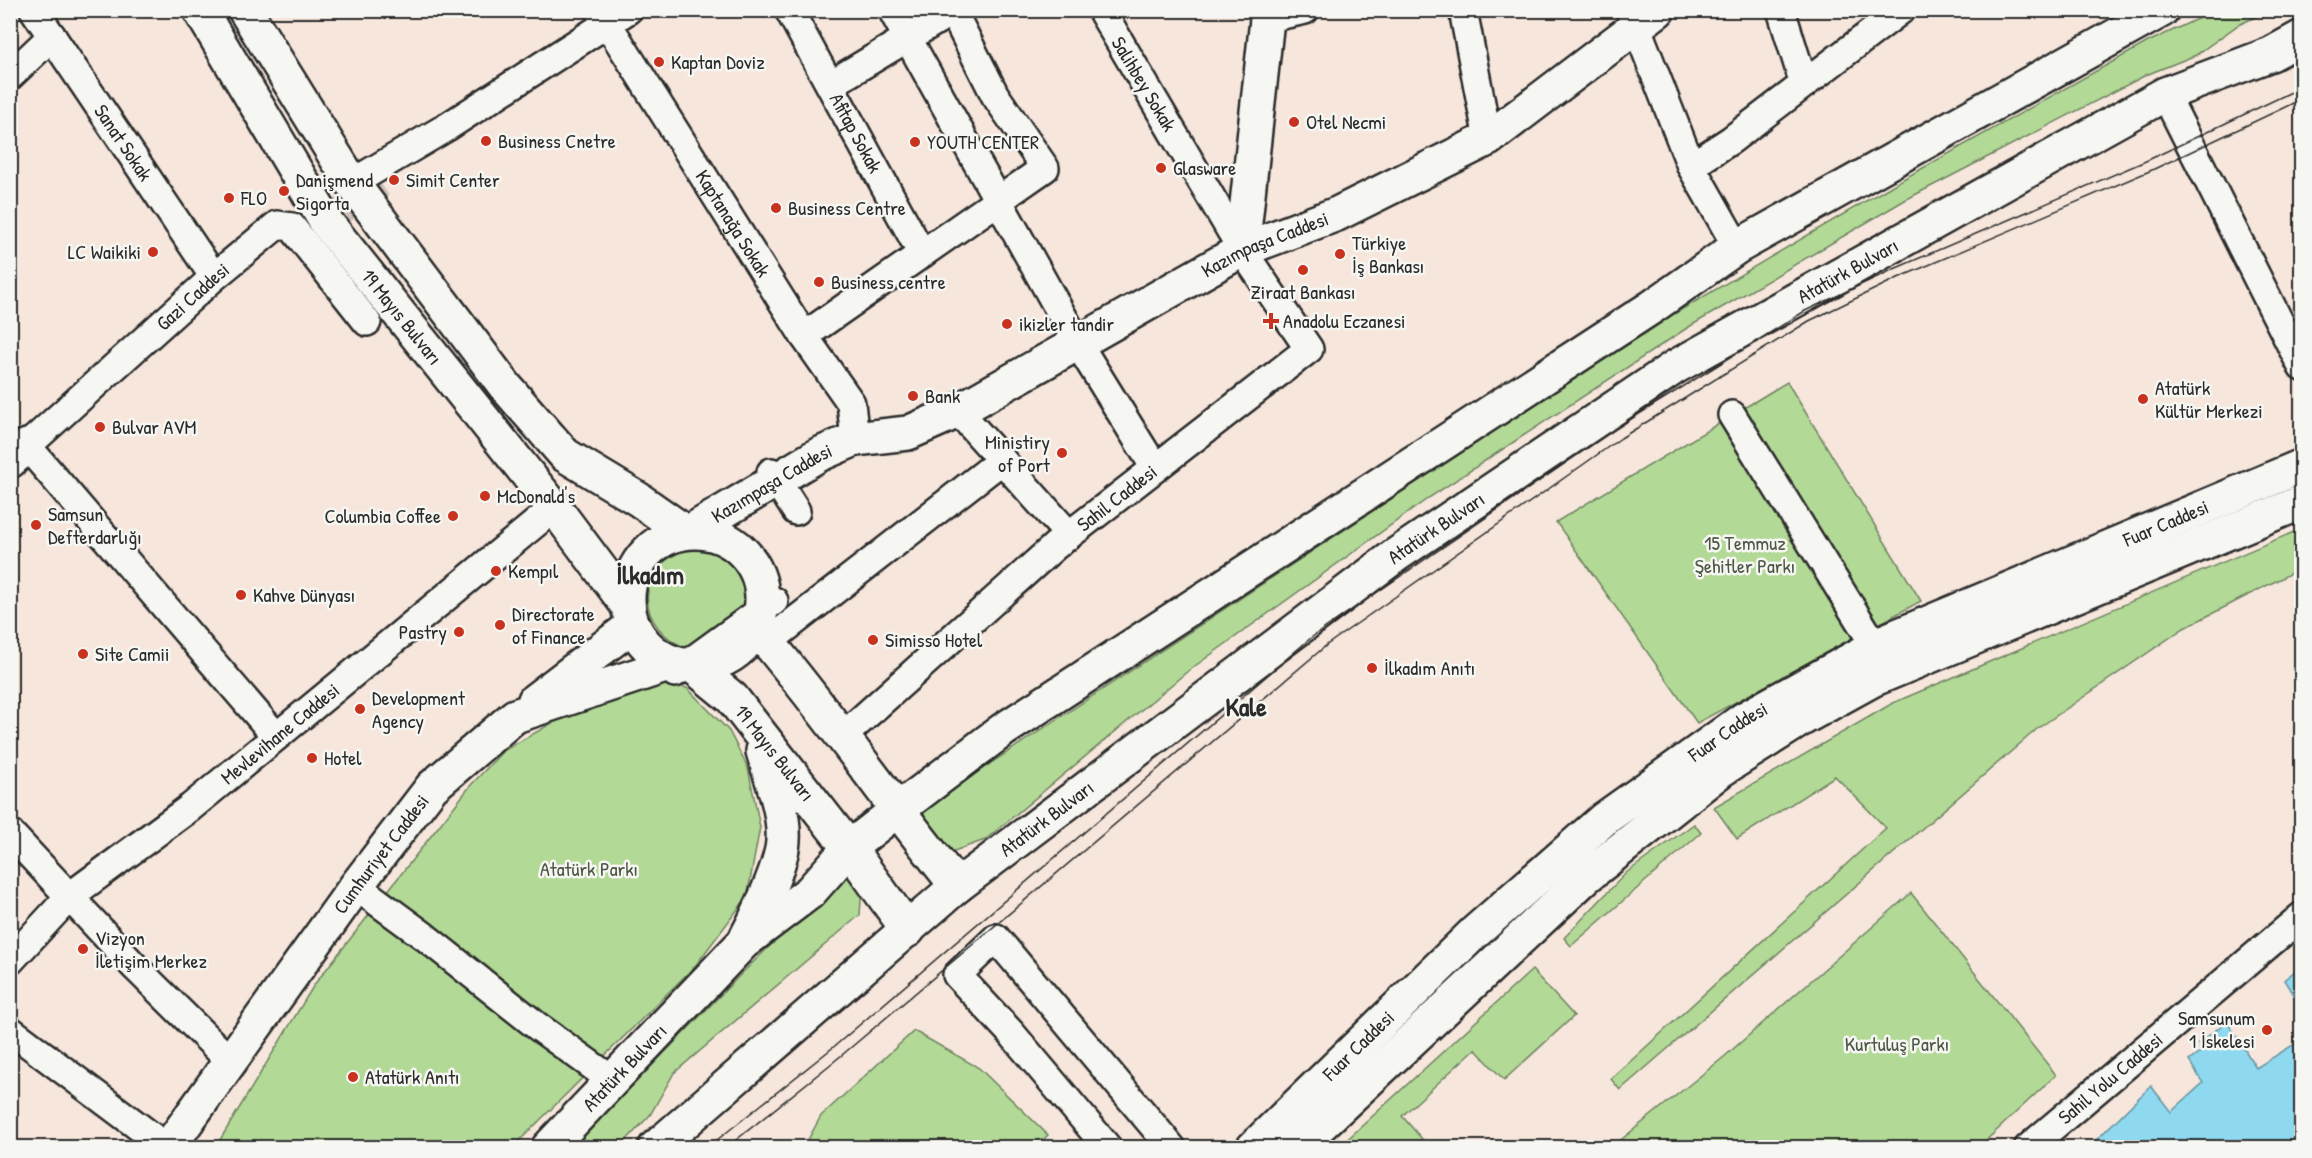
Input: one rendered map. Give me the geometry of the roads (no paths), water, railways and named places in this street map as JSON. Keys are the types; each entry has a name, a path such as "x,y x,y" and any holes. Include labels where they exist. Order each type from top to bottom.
{"main road":[{"name":"19 Mayıs Bulvarı","path":"200,10 326,222 554,508 631,615"},
{"name":"Atatürk Bulvarı","path":"548,1148 744,942 810,892 849,848 1003,730 1525,390 1737,247 2162,10"},
{"name":"19 Mayıs Bulvarı","path":"256,14 374,176 505,386 565,455 699,533"},
{"path":"1242,250 1268,14"},
{"name":"Kazımpaşa Caddesi","path":"699,533 782,489 823,474 855,439 908,433 958,411 1242,250 1337,214 1488,139 1641,17"},
{"name":"Atatürk Bulvarı","path":"655,1148 957,886 1396,555 1676,367 2165,94 2271,54 2301,37"},
{"name":"Fuar Caddesi","path":"1253,1148 1473,934 1604,819 1744,719 1875,646 2301,466"},
{"name":"Fuar Caddesi","path":"1296,1148 1587,876 1721,770 1803,718 1872,680 2301,502"},
{"path":"765,620 745,644 730,657 712,664 682,667 657,654 643,641 631,615 630,584 638,564 652,547 670,536 699,533 740,548 754,565 762,585 765,620 896,810 957,886"},
{"path":"515,716 631,615"},
{"name":"19 Mayıs Bulvarı","path":"682,667 732,698 849,848 908,930"},
{"name":"Cumhuriyet Caddesi","path":"168,1148 356,886 432,787 515,716 682,667"},
{"path":"744,942 761,908 783,842 777,795 758,732"}],"street":[{"name":"Sanat Sokak","path":"34,10 214,277"},
{"name":"Afitap Sokak","path":"789,10 922,254"},
{"path":"892,10 1077,342 1155,468"},
{"name":"Salihbey Sokak","path":"1101,10 1242,250"},
{"path":"1268,14 1305,10"},
{"path":"1463,10 1488,139"},
{"path":"1781,10 1804,84"},
{"path":"1691,166 1731,140 1901,10"},
{"path":"804,336 1045,168 995,95 953,11 831,84"},
{"path":"374,176 611,15"},
{"name":"Kaptanağa Sokak","path":"611,15 804,336 851,403 855,439"},
{"path":"1641,17 1691,166 1737,247"},
{"path":"10,76 52,36"},
{"path":"2165,94 2301,367"},
{"name":"Gazi Caddesi","path":"19,454 214,277 277,225 292,227 367,322"},
{"name":"Sahil Caddesi","path":"843,736 1069,535 1309,349 1242,250"},
{"path":"958,411 1069,535"},
{"path":"1732,415 1875,646"},
{"path":"19,454 275,735"},
{"path":"765,620 1002,460"},
{"name":"Mevlevihane Caddesi","path":"10,961 70,896 191,807 275,735 554,508"},
{"path":"10,833 136,968 231,1062"},
{"path":"356,886 424,936 537,1026 612,1080"},
{"name":"Sahil Yolu Caddesi","path":"2028,1148 2301,916"},
{"path":"1108,1148 1012,1034 957,975 996,938 1172,1148"},
{"path":"10,1030 168,1148"}],"water":[{"path":"2301,966 2301,1008 2284,980"},
{"path":"2227,1021 2256,1068 2301,1040 2301,1147 2089,1147 2151,1086 2171,1112 2203,1083 2189,1061 2202,1051 2198,1044"}],"tunnel":[{"path":"305,225 326,222 381,184"}],"tram line":[{"path":"707,1148 836,1045 1312,637 1615,429 1805,311 1894,269 2148,160 2302,87"},
{"path":"726,1148 842,1055 1328,644 1621,438 1809,321 1898,278 2152,170 2302,99"}],"place":[{"name":"Kaptan Doviz","path":"659,62"},
{"name":"Otel Necmi","path":"1294,122"},
{"name":"Business Cnetre","path":"486,141"},
{"name":"YOUTH CENTER","path":"915,142"},
{"name":"Glasware","path":"1161,168"},
{"name":"Simit Center","path":"394,180"},
{"name":"Danişmend Sigorta","path":"284,191"},
{"name":"FLO","path":"229,198"},
{"name":"Business Centre","path":"776,208"},
{"name":"LC Waikiki","path":"153,252"},
{"name":"Türkiye İş Bankası","path":"1340,254"},
{"name":"Ziraat Bankası","path":"1303,270"},
{"name":"Business centre","path":"819,282"},
{"name":"Anadolu Eczanesi","path":"1271,321"},
{"name":"ikizler tandir","path":"1007,324"},
{"name":"Bank","path":"913,396"},
{"name":"Atatürk Kültür Merkezi","path":"2143,399"},
{"name":"Bulvar AVM","path":"100,427"},
{"name":"Ministiry of Port","path":"1062,453"},
{"name":"McDonald's","path":"485,496"},
{"name":"Columbia Coffee","path":"453,516"},
{"name":"Samsun Defterdarlığı","path":"36,525"},
{"name":"Kempıl","path":"496,571"},
{"name":"Kahve Dünyası","path":"241,595"},
{"name":"Directorate of Finance","path":"500,625"},
{"name":"Pastry","path":"459,632"},
{"name":"Simisso Hotel","path":"873,640"},
{"name":"Site Camii","path":"83,654"},
{"name":"İlkadım Anıtı","path":"1372,668"},
{"name":"Development Agency","path":"360,709"},
{"name":"Hotel","path":"312,758"},
{"name":"Vizyon İletişim Merkez","path":"83,949"},
{"name":"Samsunum 1 İskelesi","path":"2267,1030"},
{"name":"Atatürk Anıtı","path":"353,1077"}],"district":[{"name":"İlkadım","path":"650,575"},
{"name":"Kale","path":"1246,707"}],"park label":[{"name":"15 Temmuz Şehitler Parkı","path":"1745,554"},
{"name":"Atatürk Parkı","path":"589,869"},
{"name":"Kurtuluş Parkı","path":"1897,1044"}]}
